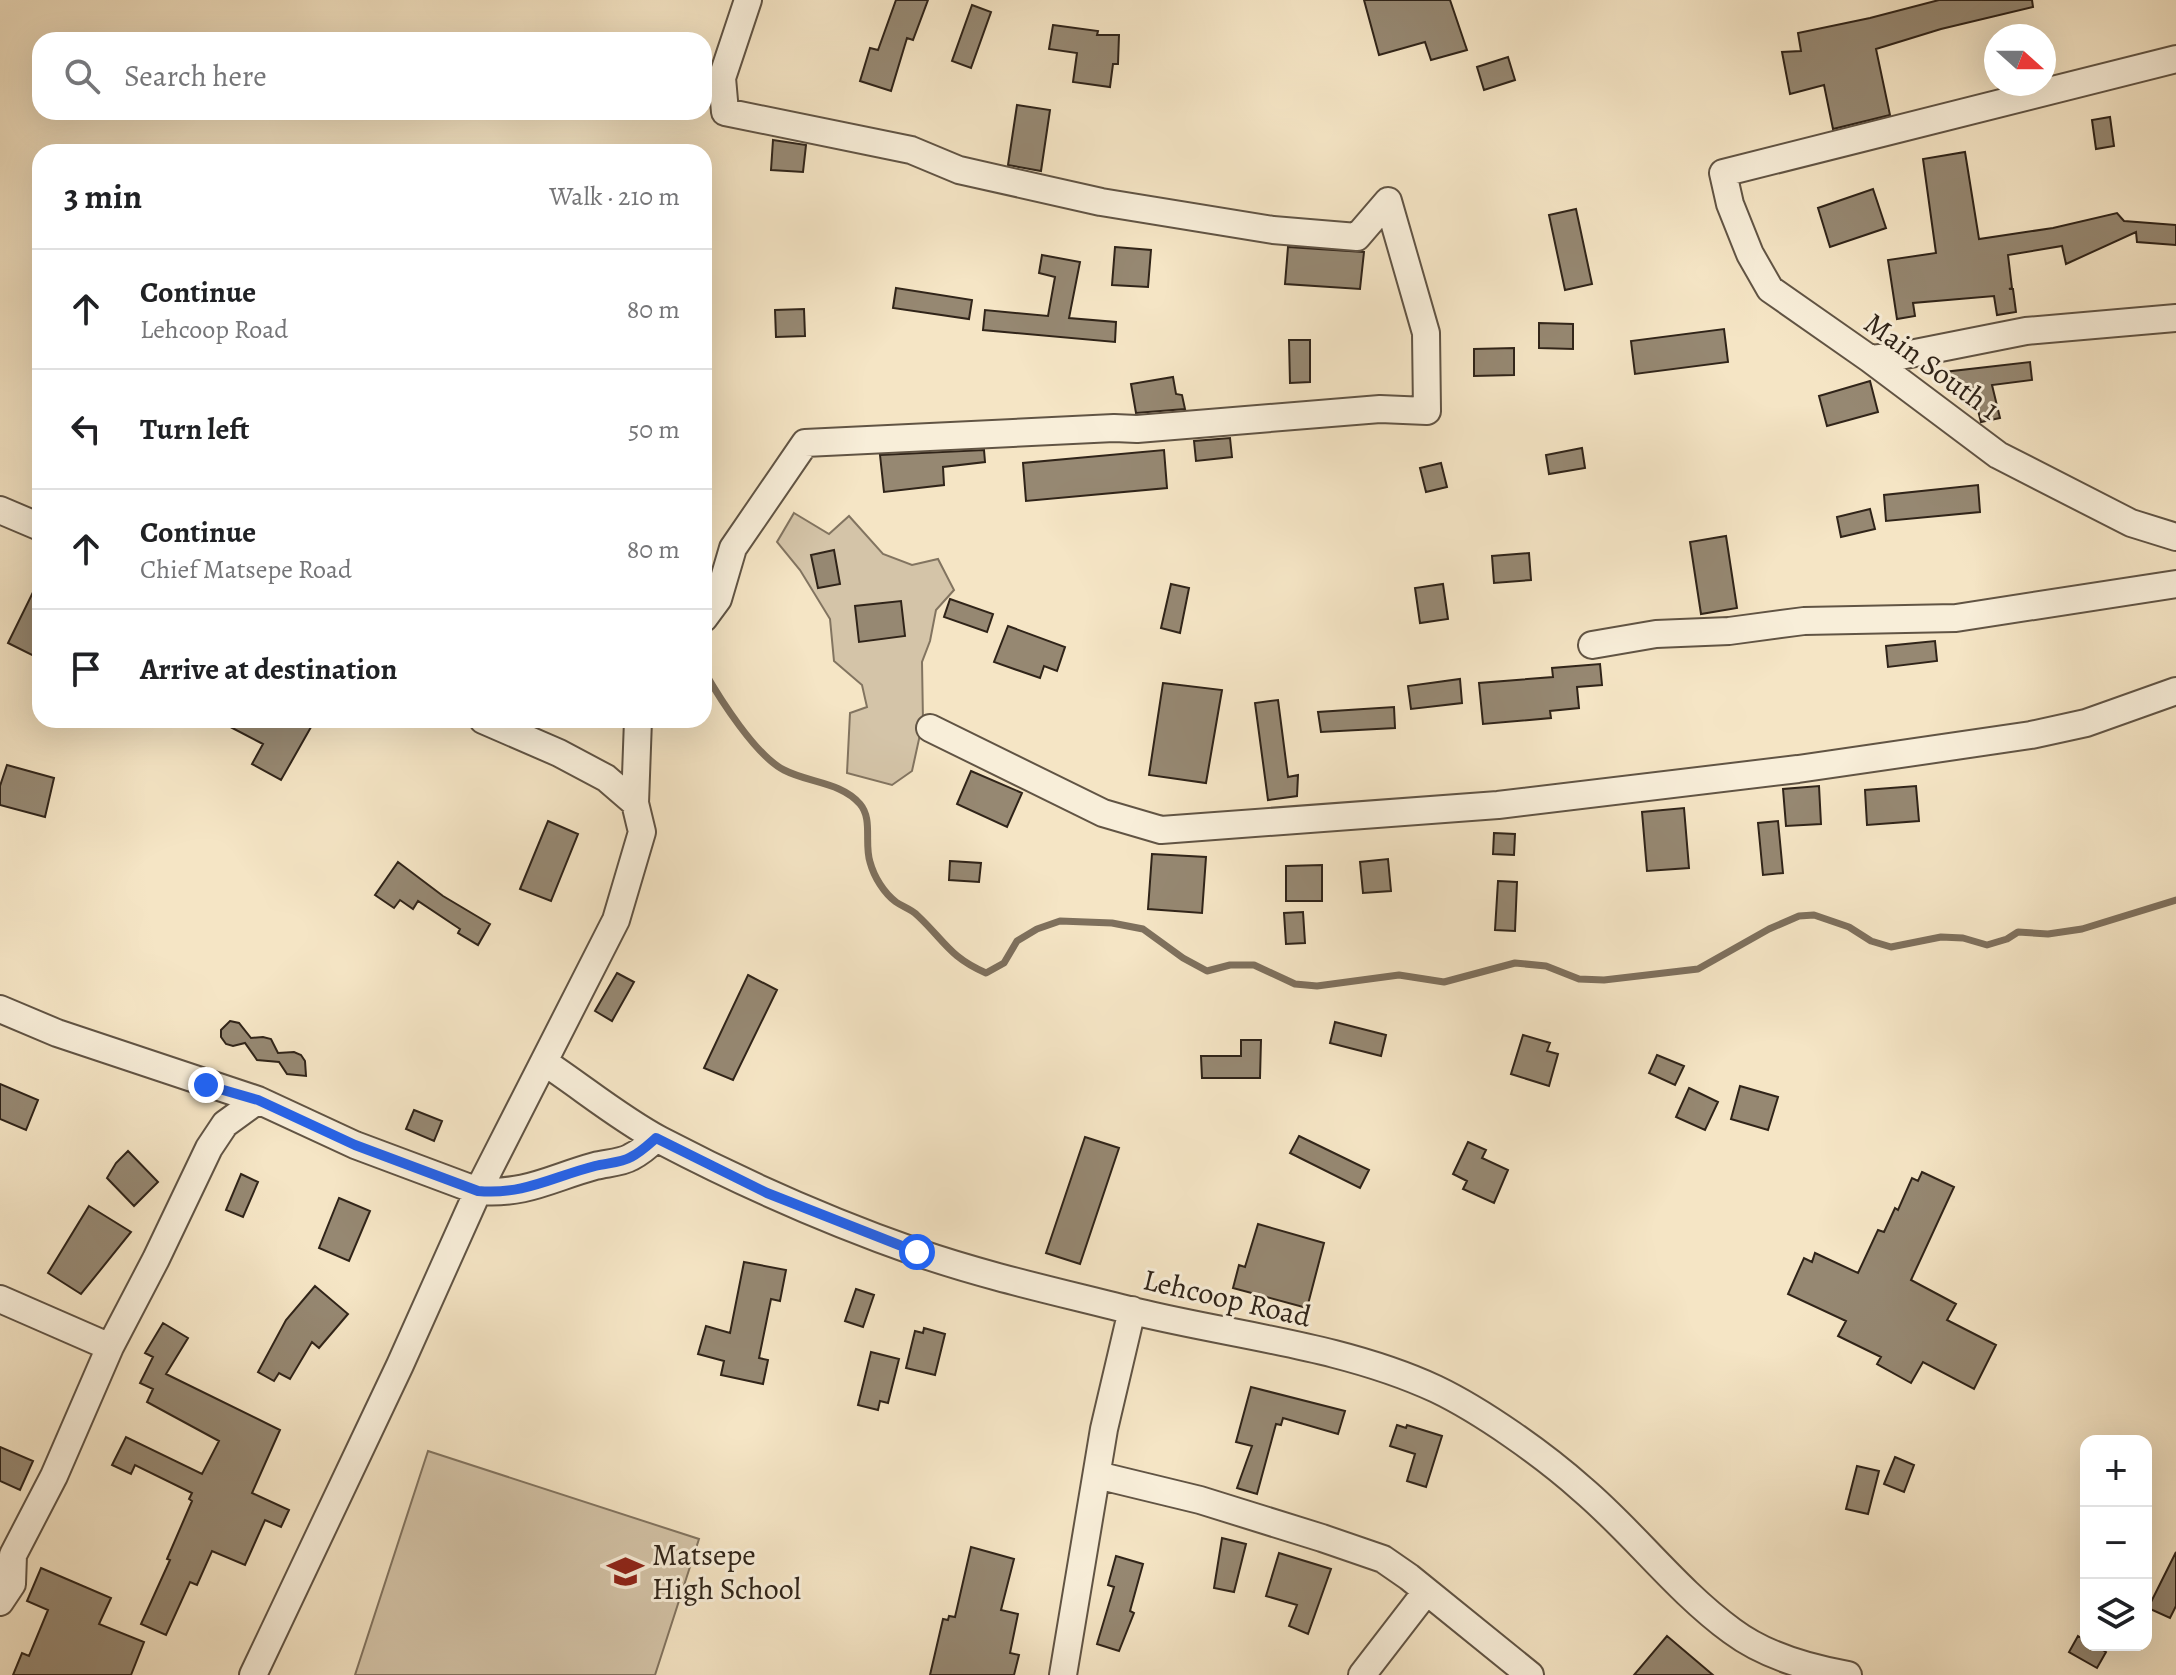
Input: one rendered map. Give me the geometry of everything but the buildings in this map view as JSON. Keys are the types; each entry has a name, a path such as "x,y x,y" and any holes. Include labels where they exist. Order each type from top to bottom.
{"street":[{"path":"712,607 718,599 733,548 805,443 1137,429 1380,409 1427,411 1426,333 1388,201 1357,237 1273,230 1101,202 959,170 911,150 725,112 722,78 748,0"},
{"name":"Main South 1","path":"2176,59 1723,173 1740,229 1770,289 1998,455 2131,523 2176,537"},
{"path":"1870,359 2026,331 2176,318"},
{"path":"0,510 32,524"},
{"path":"1592,645 1656,634 1729,631 1804,621 1956,618 2176,584"},
{"path":"930,728 1103,813 1161,830 1498,805 1798,769 2031,735 2086,723 2176,691"},
{"path":"501,728 606,778 635,803"},
{"path":"253,1675 400,1365 478,1191 616,920 642,832 635,803 638,728"},
{"path":"0,1009 57,1033 258,1100 355,1145 478,1191 499,1193 529,1189 561,1176 628,1159 656,1138"},
{"name":"Lehcoop Road","path":"544,1062 656,1138 767,1193 917,1252 1132,1310 1364,1362 1435,1388 1469,1406 1583,1489 1704,1609 1734,1633 1766,1651 1848,1675"},
{"path":"0,1602 12,1584 7,1556 54,1476 110,1347 209,1148 225,1124 258,1100"},
{"path":"0,1299 110,1347"},
{"path":"1063,1675 1104,1429 1132,1310"},
{"path":"1097,1475 1200,1500 1383,1559 1530,1675"},
{"path":"1362,1675 1426,1592"}],"shaded area":[{"path":"794,513 829,534 849,516 883,554 912,565 938,559 954,590 936,610 922,662 923,721 912,771 892,785 847,773 850,713 867,707 862,685 834,661 830,619 800,570 777,542"},
{"path":"428,1451 699,1539 655,1675 355,1675"}],"waterway":[{"path":"712,684 740,726 773,763 794,774 844,791 860,804 866,817 870,862 884,889 896,902 917,915 955,954 986,973 1004,963 1017,941 1037,929 1060,921 1112,923 1143,929 1207,971 1230,965 1254,965 1295,984 1317,986 1399,975 1444,982 1515,963 1546,966 1579,979 1604,980 1698,969 1769,929 1799,916 1814,915 1891,947 1941,937 1963,938 1987,945 2018,932 2048,934 2082,929 2176,900"}],"place":[{"name":"Matsepe High School","path":"626,1572"}],"route":[{"path":"206,1085 258,1100 355,1145 478,1191 499,1193 529,1189 561,1176 628,1159 656,1138 767,1193 917,1252"}]}
